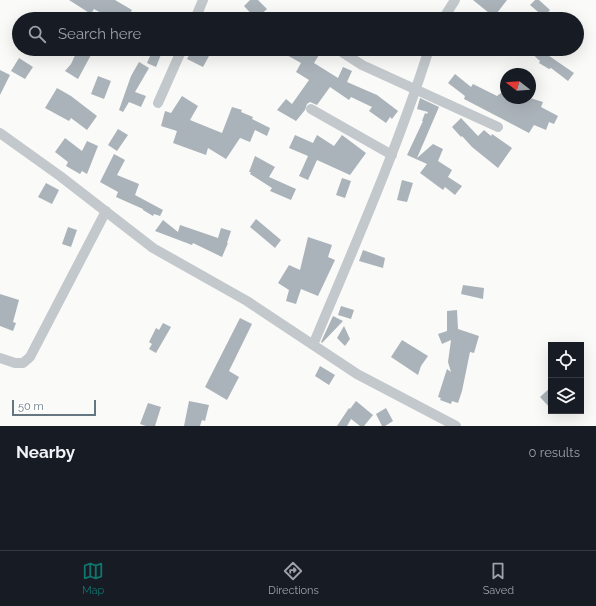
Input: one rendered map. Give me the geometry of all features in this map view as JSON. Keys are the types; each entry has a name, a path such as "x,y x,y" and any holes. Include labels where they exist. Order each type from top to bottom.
{"street":[{"path":"198,12 203,0"},
{"path":"447,12 455,0"},
{"path":"158,103 179,56"},
{"path":"348,56 362,65 498,127"},
{"path":"313,344 392,155 427,56"},
{"path":"311,109 392,155"},
{"path":"0,133 60,176 153,248 247,301 357,374 456,426"},
{"path":"0,358 15,363 23,363 30,356 106,211"}],"building":[{"path":"69,0 115,0 132,10 131,12 99,12 94,9 92,12 88,12"},
{"path":"250,0 258,0 267,9 264,12 250,12 244,6"},
{"path":"473,0 507,0 498,12 488,12"},
{"path":"535,0 539,0 550,10 548,12 538,12 530,5"},
{"path":"75,56 90,56 78,79 65,71 71,64"},
{"path":"150,56 160,56 156,67 147,63"},
{"path":"188,56 209,56 203,67 187,59"},
{"path":"288,56 318,56 314,63 338,78 343,67 352,71 347,82 377,95 398,111 392,119 390,117 386,123 369,111 372,107 351,97 349,100 330,87 317,105 310,102 307,104 305,110 296,121 277,110 286,99 292,104 309,80 296,72 301,63"},
{"path":"535,56 549,56 574,73 568,81 551,68 549,69 539,63 540,61"},
{"path":"19,58 33,67 25,79 11,71"},
{"path":"139,62 149,68 135,92 146,96 141,107 129,102 123,112 119,110 131,76"},
{"path":"0,70 10,75 0,95"},
{"path":"455,74 471,87 473,84 497,96 500,94 500,104 536,104 536,100 543,102 541,107 558,116 554,124 549,122 546,130 534,125 529,133 464,99 465,96 448,83"},
{"path":"98,76 111,81 104,99 91,94"},
{"path":"57,88 71,96 97,116 87,130 71,118 69,121 45,108"},
{"path":"182,96 198,106 190,120 222,133 232,107 242,110 241,112 253,117 252,119 270,128 267,136 255,130 250,142 240,138 226,159 208,148 206,155 173,143 177,131 161,126 165,111 171,113"},
{"path":"420,98 439,107 417,158 433,144 443,149 438,161 452,170 448,177 462,186 455,195 445,187 443,190 420,173 427,164 407,155 423,121 425,113 427,114 428,112 417,109"},
{"path":"461,118 478,136 484,130 491,136 492,134 512,148 498,168 472,147 452,127"},
{"path":"118,129 128,135 117,151 108,145"},
{"path":"295,135 313,143 317,135 334,146 342,135 366,153 350,175 317,160 308,180 299,176 308,156 289,148"},
{"path":"65,138 82,151 87,141 98,146 87,174 82,171 80,174 66,166 68,162 55,152"},
{"path":"114,154 125,160 117,175 139,184 135,195 163,210 160,216 154,214 153,216 143,209 116,197 118,192 100,182"},
{"path":"255,156 275,167 269,177 296,189 291,200 270,191 272,188 250,174 251,172 249,172"},
{"path":"342,178 351,181 345,198 336,195"},
{"path":"402,180 413,183 407,202 397,200"},
{"path":"46,183 59,190 52,204 38,197"},
{"path":"256,219 281,240 275,248 250,227"},
{"path":"163,220 178,232 180,225 218,238 221,228 231,231 222,257 193,243 192,245 155,231"},
{"path":"68,227 77,230 71,247 62,244"},
{"path":"308,237 332,245 328,257 335,260 318,296 301,289 296,304 286,301 289,290 278,283 289,265 300,270"},
{"path":"363,250 385,258 383,268 359,261"},
{"path":"463,285 484,288 483,299 461,294"},
{"path":"0,294 19,300 13,322 16,323 13,331 0,326"},
{"path":"341,306 354,310 351,319 338,315"},
{"path":"457,310 458,329 479,336 474,353 470,352 458,403 452,401 451,404 440,400 441,398 438,397 447,369 451,372 448,362 451,340 442,344 438,334 447,331 447,311"},
{"path":"333,316 343,321 322,343 321,342"},
{"path":"240,318 252,324 229,371 239,377 227,400 205,387"},
{"path":"163,323 171,327 156,353 149,349 152,344 149,342 156,328 159,330"},
{"path":"344,326 350,339 345,346 337,338"},
{"path":"402,340 428,356 421,366 418,375 391,357"},
{"path":"320,366 335,375 329,385 315,376"},
{"path":"548,390 548,406 540,397"},
{"path":"189,401 209,405 205,421 202,420 200,426 184,426"},
{"path":"356,401 373,415 364,426 360,426 351,419 347,426 337,426 349,408 350,409"},
{"path":"148,403 161,407 155,426 140,424"},
{"path":"386,408 393,421 385,426 382,426 376,414"}]}
